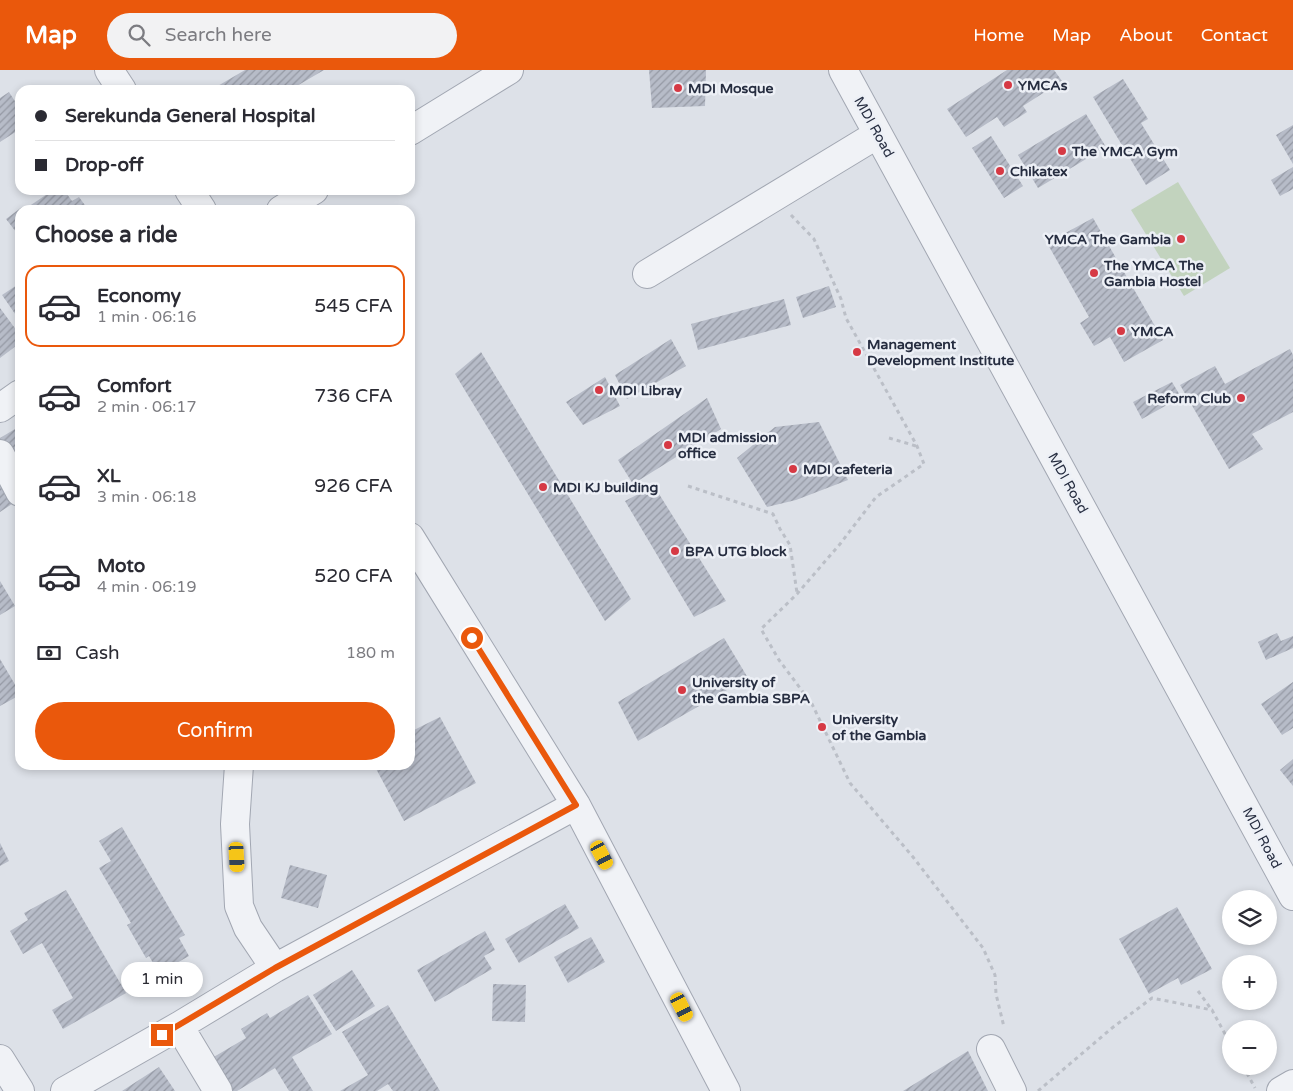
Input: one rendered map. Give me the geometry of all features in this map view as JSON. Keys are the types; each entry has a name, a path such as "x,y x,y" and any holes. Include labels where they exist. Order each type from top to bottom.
{"street":[{"path":"109,70 119,85"},
{"path":"415,128 509,70"},
{"name":"MDI Road","path":"843,70 1293,896"},
{"path":"647,274 878,134"},
{"path":"289,205 306,195"},
{"path":"0,408 15,398"},
{"path":"0,454 15,482"},
{"path":"415,546 576,805 726,1091"},
{"path":"239,770 235,824 240,906 248,928 275,968"},
{"path":"65,1091 179,1026 275,968 576,805"},
{"path":"179,1026 218,1091"},
{"path":"998,1039 1012,1091"},
{"path":"0,1059 20,1091"},
{"path":"1281,1091 1293,1084"}],"path":[{"path":"774,198 814,238 841,299 846,318 917,446 924,464 876,497 840,544 797,594 761,629 779,660 812,704 850,783 913,857 983,948 995,975 998,1039"},
{"path":"889,438 917,446"},
{"path":"688,486 773,514 790,545 797,594"},
{"path":"1198,991 1212,1010 1222,1028"},
{"path":"1037,1091 1112,1028 1152,998 1212,1010"},
{"path":"1248,1075 1256,1091"}],"green space":[{"name":"YMCA The Gambia","path":"1178,182 1230,268 1184,296 1131,210"}],"building":[{"path":"245,70 324,70 298,85 219,85"},
{"name":"MDI Mosque","path":"649,70 706,70 705,106 652,108"},
{"path":"1007,70 1054,70 1062,81 1023,106 1027,112 1004,127 997,117 966,137 947,109"},
{"path":"1123,79 1148,119 1141,123 1170,170 1146,185 1093,97"},
{"path":"9,92 15,101 15,132 0,142 0,98"},
{"name":"The YMCA Gym","path":"1086,114 1106,147 1038,188 1018,155"},
{"path":"1293,125 1293,164 1276,135"},
{"name":"Chikatex","path":"991,136 1023,186 1004,198 972,148"},
{"path":"1293,167 1293,189 1280,196 1271,180"},
{"path":"46,195 68,195 72,201 79,197 85,205 31,205"},
{"path":"15,212 15,231 6,219"},
{"name":"The YMCA The Gambia Hostel","path":"1093,218 1163,340 1124,362 1110,337 1094,346 1080,323 1089,317 1047,243"},
{"path":"15,286 15,314 2,295"},
{"path":"829,286 836,307 803,318 796,297"},
{"path":"784,299 791,325 698,350 691,324"},
{"path":"0,308 15,328 15,347 0,358"},
{"path":"671,339 686,366 627,399 615,375"},
{"name":"Reform Club","path":"1290,349 1293,355 1293,412 1252,434 1263,449 1229,469 1180,385 1215,366 1225,384"},
{"name":"MDI KJ building","path":"481,352 631,599 605,621 455,374"},
{"name":"MDI Libray","path":"605,377 620,406 583,425 566,402"},
{"path":"1172,382 1181,397 1142,419 1133,402"},
{"name":"MDI admission office","path":"707,398 721,429 633,484 618,460"},
{"name":"MDI cafeteria","path":"819,422 848,480 796,500 767,507 737,458 775,427"},
{"path":"15,429 15,479 2,487 12,504 0,512 0,438"},
{"name":"BPA UTG block","path":"654,486 726,601 694,617 625,501"},
{"path":"0,581 15,606 0,615"},
{"path":"1277,633 1281,641 1293,636 1293,648 1266,660 1258,642"},
{"name":"University of the Gambia SBPA","path":"724,638 748,678 638,741 618,702"},
{"path":"0,659 15,684 15,698 0,706"},
{"path":"1293,682 1293,728 1282,735 1261,704"},
{"path":"440,717 476,783 404,821 377,770 415,770 415,730"},
{"path":"1293,759 1293,786 1280,770"},
{"path":"122,827 185,935 179,938 189,956 159,973 149,956 146,958 127,925 131,923 99,868 111,861 99,841"},
{"path":"0,843 9,861 0,866"},
{"path":"290,865 327,875 318,908 281,898"},
{"path":"66,890 126,993 63,1029 52,1010 73,998 42,943 23,954 10,931 28,920 24,913"},
{"path":"565,904 579,928 519,963 505,939"},
{"path":"1177,907 1212,969 1181,985 1178,978 1149,994 1119,939"},
{"path":"485,931 495,950 484,956 492,969 435,1002 417,970"},
{"path":"591,937 605,962 568,983 554,957"},
{"path":"352,970 375,1006 336,1031 313,995"},
{"path":"493,984 526,985 525,1022 492,1021"},
{"path":"308,995 332,1034 292,1057 313,1091 289,1091 275,1068 237,1091 232,1091 212,1058 246,1038 241,1029 267,1013 270,1018"},
{"path":"388,1005 440,1091 393,1091 388,1084 377,1091 340,1091 368,1075 342,1032"},
{"path":"968,1051 988,1091 903,1091"},
{"path":"159,1067 175,1091 122,1091"}],"place":[{"name":"YMCAs","path":"1008,85"},
{"name":"MDI Mosque","path":"678,88"},
{"name":"The YMCA Gym","path":"1062,151"},
{"name":"Chikatex","path":"1000,171"},
{"name":"YMCA The Gambia","path":"1181,239"},
{"name":"The YMCA The Gambia Hostel","path":"1094,273"},
{"name":"YMCA","path":"1121,331"},
{"name":"Management Development Institute","path":"857,352"},
{"name":"MDI Libray","path":"599,390"},
{"name":"Reform Club","path":"1241,398"},
{"name":"MDI admission office","path":"668,445"},
{"name":"MDI cafeteria","path":"793,469"},
{"name":"MDI KJ building","path":"543,487"},
{"name":"BPA UTG block","path":"675,551"},
{"name":"University of the Gambia SBPA","path":"682,690"},
{"name":"University of the Gambia","path":"822,727"}],"route":[{"path":"162,1035 275,968 576,805 472,638"}]}
